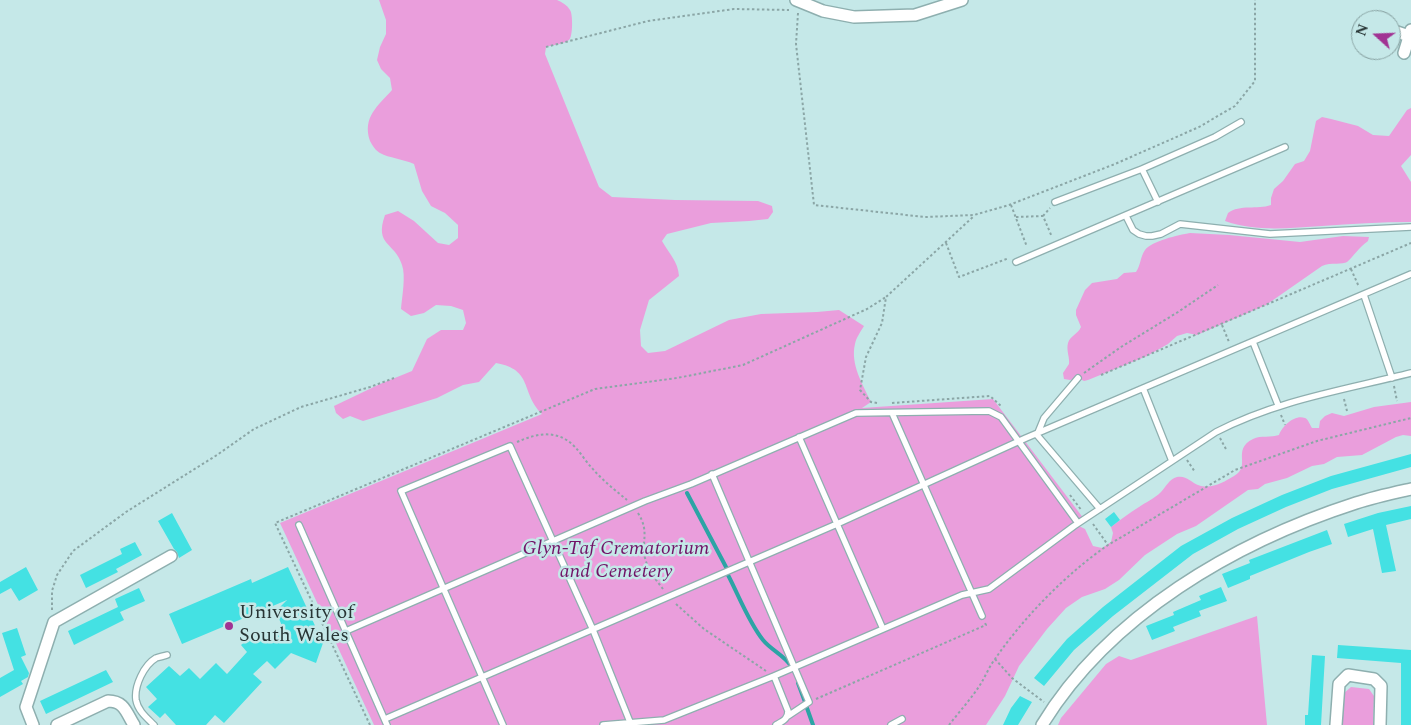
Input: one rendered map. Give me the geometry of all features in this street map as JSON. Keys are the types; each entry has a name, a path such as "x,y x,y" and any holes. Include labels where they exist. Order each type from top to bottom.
{"street":[{"path":"797,3 823,11 854,17 915,15 962,0"},
{"path":"1404,53 1410,33"},
{"path":"1042,725 1052,708 1081,670 1115,636 1160,601 1204,572 1278,532 1356,503 1411,489"},
{"path":"34,725 26,707 54,622 171,556"},
{"path":"1336,725 1339,684 1348,675 1374,679 1381,686 1380,725"},
{"path":"57,725 108,701 116,701 122,705 134,725"}],"lane":[{"path":"1055,202 1142,169 1215,137 1241,122"},
{"path":"1016,262 1285,147"},
{"path":"1142,169 1158,202"},
{"path":"1126,216 1133,230 1146,236 1152,236 1180,224 1270,234 1411,227"},
{"path":"299,525 386,722 482,677 837,524 1026,438 1037,435 1411,274"},
{"path":"1363,295 1392,378"},
{"path":"1253,342 1278,405"},
{"path":"603,725 630,722 664,722 962,595 988,589 1087,517 1216,432 1278,405 1411,373"},
{"path":"1037,435 1044,418 1078,378"},
{"path":"1144,388 1172,461"},
{"path":"346,631 634,506 691,484 856,413 989,411 1001,417 1078,524"},
{"path":"892,413 982,616"},
{"path":"1037,435 1100,509"},
{"path":"799,437 883,629"},
{"path":"503,725 401,491 510,446 593,630 630,722"},
{"path":"712,474 809,702 776,725"},
{"path":"154,725 142,714 136,700 138,683 144,670 155,658 168,655"},
{"path":"774,676 787,706 788,716"},
{"path":"891,725 902,719"}],"path":[{"path":"546,47 648,20 797,3 796,44 814,204 926,217 974,215 1011,205 1115,164 1199,127 1235,106 1256,81 1255,0"},
{"path":"1011,205 1031,256"},
{"path":"370,725 275,523 594,390 677,378 743,365 867,309 886,297 974,215"},
{"path":"1016,217 1044,216 1056,245"},
{"path":"946,243 959,277 1014,257 1016,262"},
{"path":"1101,375 1411,243"},
{"path":"1351,269 1363,295"},
{"path":"1078,378 1121,347 1178,312 1218,284"},
{"path":"879,404 871,402 860,390 866,357 882,323 886,297"},
{"path":"1222,324 1232,351"},
{"path":"54,622 51,605 52,590 57,575 73,552 126,512 218,455 254,429 301,407 332,399 394,378"},
{"path":"1392,378 1397,400"},
{"path":"1341,390 1347,411"},
{"path":"888,403 990,396 1003,409"},
{"path":"949,725 979,687 995,659 1022,624 1054,590 1090,557 1108,544 1235,470 1316,440 1411,418"},
{"path":"1216,432 1227,451"},
{"path":"510,446 532,436 552,434 562,438 576,448 592,468 634,506 645,528 644,557 647,566 669,597 704,629 774,676"},
{"path":"1183,454 1195,472"},
{"path":"1065,488 1108,544"},
{"path":"809,702 986,625 982,616"},
{"path":"995,659 1012,678 1052,708"}],"green space":[{"name":"Glyn-Taf Crematorium and Cemetery","path":"379,0 557,0 561,2 571,12 571,35 569,40 546,47 545,54 599,187 612,197 758,201 772,206 773,212 768,219 711,223 667,234 662,241 675,262 679,276 649,300 640,330 641,346 648,353 665,351 729,320 761,314 839,310 864,326 856,339 854,352 858,374 871,402 862,408 993,399 1084,519 1079,526 1085,529 1093,546 1102,548 1111,542 1113,533 1111,527 1156,497 1174,478 1183,477 1198,485 1208,487 1217,485 1234,476 1241,468 1243,448 1247,443 1256,438 1279,435 1293,419 1305,418 1312,428 1319,428 1320,421 1332,413 1344,416 1374,407 1411,402 1411,436 1403,435 1396,437 1362,455 1337,457 1287,478 1265,484 1258,489 1248,490 1196,526 1177,534 1145,555 1119,580 1105,589 1082,597 1066,608 1047,629 1019,666 1005,696 986,725 374,725 280,523 542,414 535,406 521,376 508,366 496,363 479,382 463,385 437,398 363,421 350,416 343,419 336,413 334,406 412,371 427,339 441,330 463,330 466,323 463,310 451,306 436,305 424,313 411,316 401,309 404,281 403,270 399,258 382,233 385,215 398,211 414,221 438,243 449,245 458,238 458,225 445,213 431,206 422,191 414,164 380,153 370,141 368,125 373,112 392,90 390,78 381,69 377,60 386,34 386,20"},
{"path":"1411,108 1411,155 1401,166 1411,182 1411,222 1298,228 1260,228 1225,221 1228,213 1233,210 1271,205 1274,189 1283,181 1295,164 1304,161 1310,151 1316,121 1322,117 1358,126 1373,135 1389,136 1407,110"},
{"path":"1190,233 1300,242 1343,236 1369,237 1368,241 1347,262 1322,266 1266,305 1197,335 1187,333 1177,336 1168,344 1147,356 1088,380 1084,381 1078,378 1064,379 1063,373 1069,364 1068,343 1081,327 1076,310 1085,290 1092,283 1117,279 1124,273 1136,272 1143,253 1148,247 1166,239"},
{"path":"1257,616 1267,725 1058,725 1061,718 1106,664 1119,656 1131,660"},
{"path":"1351,687 1369,689 1374,696 1373,725 1341,725 1343,694"}],"building":[{"path":"1411,454 1411,467 1332,489 1286,507 1238,529 1193,554 1113,616 1074,650 1044,686 1034,678 1067,639 1103,607 1181,546 1232,518 1282,495 1331,476"},
{"path":"1411,506 1411,519 1386,525 1396,571 1382,573 1373,529 1348,537 1344,524 1378,513"},
{"path":"1114,512 1120,520 1111,527 1105,519"},
{"path":"172,513 192,550 179,558 158,521"},
{"path":"1327,530 1332,544 1250,576 1250,579 1228,588 1222,574 1250,563 1249,560"},
{"path":"135,542 142,555 116,569 118,572 86,588 80,575 122,554 120,549"},
{"path":"26,567 38,590 19,601 11,588 0,594 0,582"},
{"path":"288,567 323,643 316,663 291,653 275,669 267,661 253,674 262,682 224,723 215,715 206,725 176,725 165,713 160,718 148,707 157,699 146,687 169,666 180,676 189,668 200,679 216,663 227,674 247,652 241,645 256,631 268,642 274,635 284,631 276,611 287,600 182,644 169,614 251,579 252,583"},
{"path":"1221,587 1227,601 1199,611 1201,616 1173,627 1175,631 1152,640 1146,626 1174,615 1173,612 1201,600 1199,596"},
{"path":"139,588 145,601 120,612 124,620 74,645 68,631 118,607 115,599"},
{"path":"17,628 26,655 21,657 29,673 28,677 21,681 23,684 0,697 0,678 14,670 2,633"},
{"path":"1338,645 1411,650 1411,725 1401,725 1401,663 1337,658"},
{"path":"1312,655 1325,656 1321,725 1305,725 1305,715 1308,715"},
{"path":"106,670 113,682 46,714 40,701"},
{"path":"1020,696 1032,702 1018,725 1003,725 1011,708"}],"waterway":[{"path":"687,493 726,567"},
{"path":"728,575 748,617 758,633 766,644 791,666"},
{"path":"798,683 805,702"},
{"path":"807,708 813,725"}],"place":[{"name":"University of South Wales","path":"229,626"}]}
